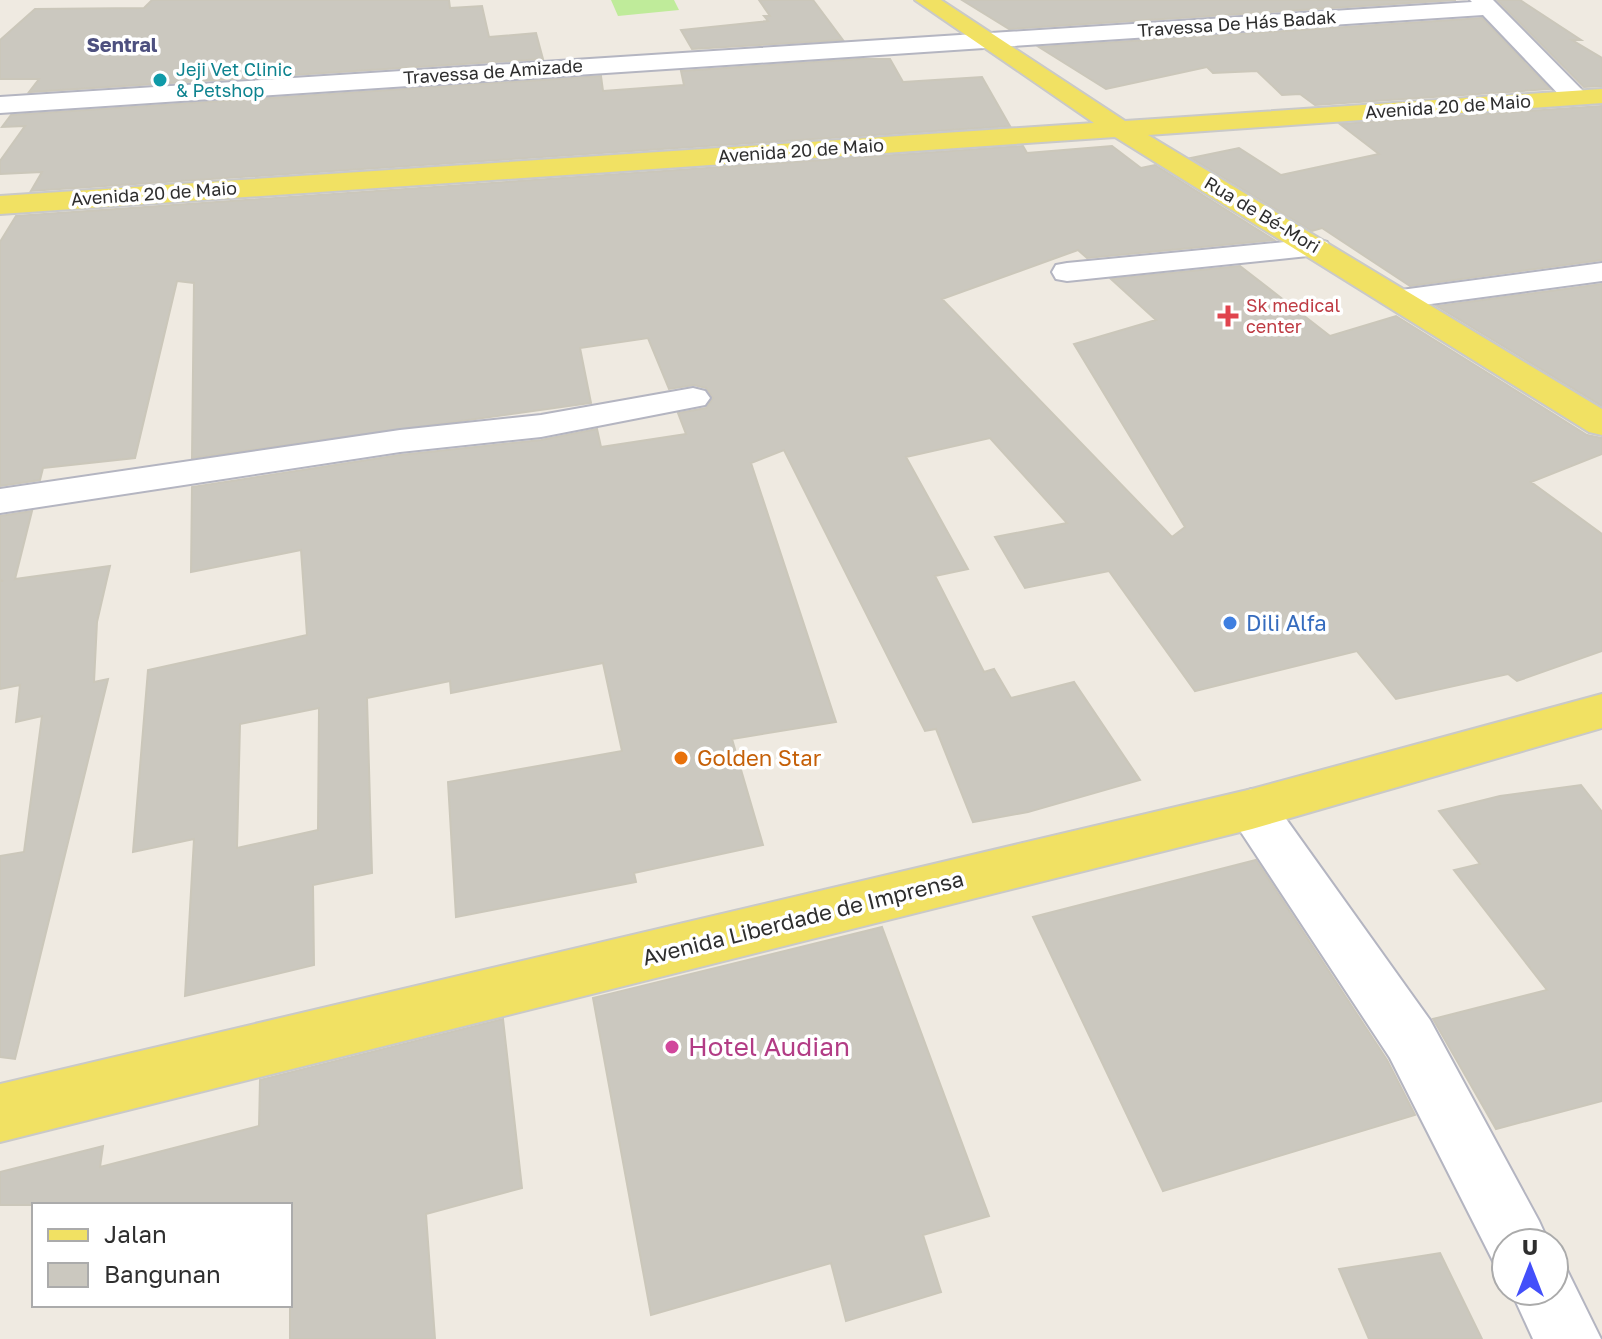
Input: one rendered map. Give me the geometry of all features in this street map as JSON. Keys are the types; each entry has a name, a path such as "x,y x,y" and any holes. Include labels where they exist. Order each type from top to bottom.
{"main road":[{"name":"Rua de Bé-Mori","path":"926,0 1122,130 1602,424"},
{"name":"Avenida 20 de Maio","path":"0,205 1589,97"},
{"name":"Avenida Liberdade de Imprensa","path":"0,1113 1252,809 1602,711"}],"street":[{"name":"Travessa De Hás Badak","path":"986,40 1484,4"},
{"path":"1484,4 1589,97"},
{"name":"Travessa de Amizade","path":"0,105 986,40"},
{"path":"1067,272 1316,248"},
{"path":"1401,299 1565,274 1602,272"},
{"path":"0,501 400,441 541,426 693,398"},
{"path":"1252,809 1410,1039 1509,1227"},
{"path":"1551,1307 1568,1339"}],"green space":[{"path":"611,0 674,0 679,10 618,16"}],"building":[{"path":"152,0 449,0 450,8 482,6 489,37 536,33 543,59 29,92 39,79 0,79 0,40 35,9 144,8"},
{"path":"759,0 813,0 843,40 692,49 681,30 768,21 764,16 770,16"},
{"path":"962,0 1456,0 1009,29"},
{"path":"1497,0 1520,0 1581,40 1572,40 1602,58 1602,86 1584,87"},
{"path":"1482,18 1550,89 1315,105 1300,94 1282,95 1257,71 1213,73 1207,67 1106,89 1039,47"},
{"path":"890,59 903,82 982,77 1010,126 31,191 42,172 0,174 0,161 25,126 2,127 11,115 601,76 603,91 684,85 681,71"},
{"path":"1602,106 1602,260 1410,286 1322,228 1312,231 1191,158 1239,148 1281,175 1379,154 1340,124"},
{"path":"1023,146 1027,153 1112,146 1141,168 1155,165 1274,240 1087,258 1078,250 942,299 1172,537 1185,527 1074,344 1156,320 1111,279 1240,266 1330,336 1396,316 1587,435 1602,438 1602,454 1531,482 1602,534 1602,651 1517,681 1508,674 1396,699 1357,651 1195,691 1109,571 1025,588 995,537 1067,523 990,438 906,457 968,569 935,576 984,672 994,669 1011,698 1074,682 1140,780 1028,812 973,822 936,729 925,731 784,450 751,463 836,722 732,739 763,845 634,873 636,882 456,917 448,782 622,751 603,663 451,693 450,681 367,698 372,873 313,885 314,965 185,996 194,839 133,852 148,670 307,635 301,550 191,572 192,487 400,455 541,440 597,429 601,447 686,434 678,413 706,408 713,398 706,388 694,385 669,389 648,338 580,348 591,403 192,458 194,283 177,281 135,458 43,468 40,480 0,486 0,242 16,216","holes":["319,708 318,830 237,848 240,724"]},
{"path":"1602,284 1602,406 1437,306"},
{"path":"32,511 15,579 110,566 97,622 94,682 108,679 15,1059 0,1057 0,856 24,852 42,716 16,722 20,685 0,689 0,581 3,581 0,580 0,516"},
{"path":"1581,785 1602,812 1602,1101 1496,1129 1433,1019 1547,990 1454,870 1480,864 1439,811 1500,796"},
{"path":"1256,860 1387,1060 1415,1115 1163,1191 1033,917"},
{"path":"882,927 989,1216 923,1235 941,1292 846,1321 831,1263 651,1315 593,998"},
{"path":"503,1019 522,1188 426,1214 435,1339 290,1339 292,1203 0,1205 0,1172 103,1146 100,1167 259,1126 260,1080"},
{"path":"1440,1253 1482,1339 1369,1339 1339,1269"}],"place":[{"name":"Jeji Vet Clinic & Petshop","path":"160,80"},
{"name":"Sk medical center","path":"1228,316"},
{"name":"Dili Alfa","path":"1230,623"},
{"name":"Golden Star","path":"681,758"},
{"name":"Hotel Audian","path":"672,1047"}],"district":[{"name":"Sentral","path":"122,45"}]}
